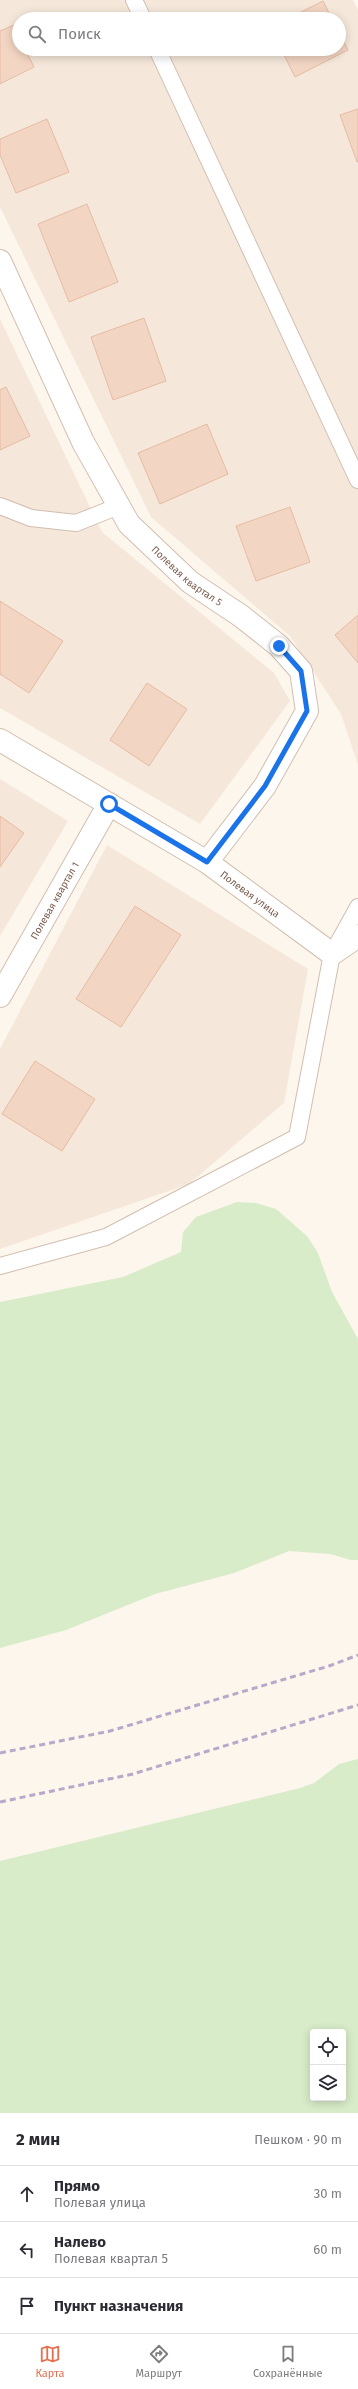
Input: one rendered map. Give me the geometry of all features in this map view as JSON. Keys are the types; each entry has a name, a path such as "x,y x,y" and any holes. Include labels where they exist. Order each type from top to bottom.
{"street":[{"name":"Полевая квартал 5","path":"0,261 83,442 129,524 190,582 241,616 279,646 301,671 307,711 265,786 207,862"},
{"name":"Полевая улица","path":"0,740 207,862 332,954"},
{"name":"Полевая квартал 1","path":"0,996 109,804"},
{"path":"332,954 358,936"}],"lane":[{"path":"134,0 140,12"},
{"path":"160,56 358,480"},
{"path":"0,506 31,518 76,523 119,506"},
{"path":"0,1266 106,1237 297,1137 332,954 358,907"}],"shaded area":[{"path":"0,0 353,0 358,10 358,765 341,714 290,636 151,517 0,207"},
{"path":"0,319 102,532 274,673 290,701 200,824 0,708"},
{"path":"0,779 68,821 0,936"},
{"path":"107,845 308,969 284,1103 189,1184 0,1249 0,1049"}],"green space":[{"path":"237,1202 256,1203 276,1209 307,1236 318,1253 332,1292 358,1339 358,1560 351,1560 330,1554 289,1551 234,1573 155,1594 66,1630 0,1648 0,1302 123,1277 181,1252 183,1232 196,1217"},
{"path":"358,1759 358,2113 0,2113 0,1861 300,1788 314,1783 339,1764"}],"building":[{"path":"323,1 328,12 301,12"},
{"path":"12,26 12,56 28,56 34,67 0,84 0,31"},
{"path":"284,56 336,56 295,77"},
{"path":"358,109 358,162 357,162 340,115"},
{"path":"47,119 69,172 16,193 0,155 0,139"},
{"path":"87,204 118,282 69,302 38,224"},
{"path":"144,318 166,381 113,400 91,337"},
{"path":"6,387 30,436 0,450 0,390"},
{"path":"207,424 228,474 160,504 138,453"},
{"path":"290,507 310,562 256,581 236,526"},
{"path":"0,601 63,641 29,693 0,674"},
{"path":"358,615 358,663 335,635"},
{"path":"147,683 187,709 149,766 110,740"},
{"path":"0,816 24,833 0,867"},
{"path":"135,906 181,935 121,1027 76,999"},
{"path":"35,1061 95,1099 62,1151 2,1114"}],"railway":[{"path":"0,1753 110,1731 329,1666 358,1655"},
{"path":"0,1802 133,1774 358,1705"}],"route":[{"path":"109,804 207,862 265,786 307,711 301,671 279,646"}]}
